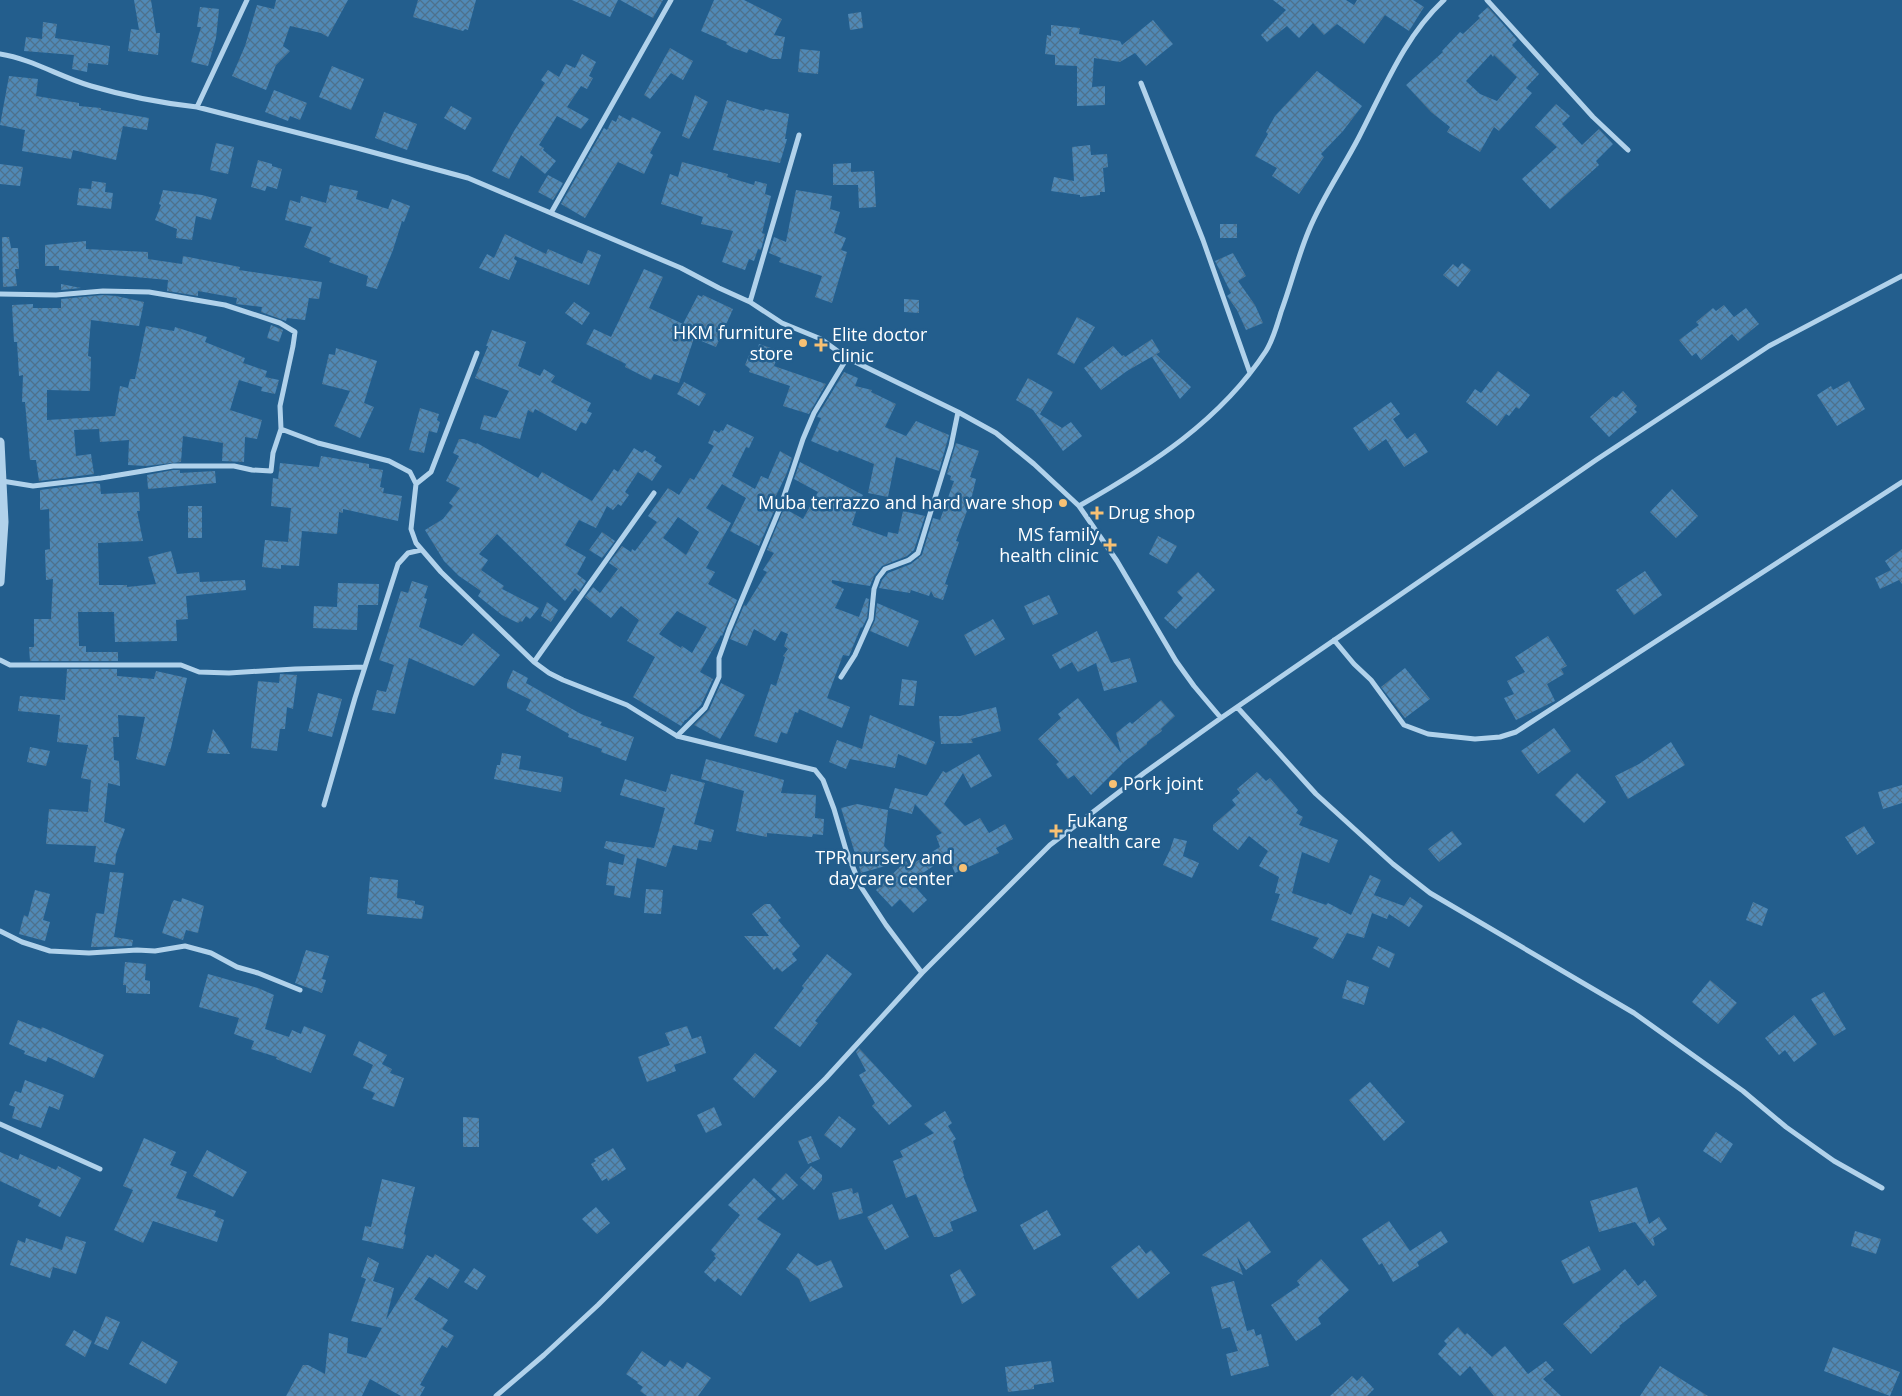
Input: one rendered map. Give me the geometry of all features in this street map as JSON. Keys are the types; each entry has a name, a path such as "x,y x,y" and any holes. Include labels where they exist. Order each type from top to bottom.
{"street":[{"path":"196,107 247,0"},
{"path":"552,213 671,0"},
{"path":"1079,506 1135,474 1177,444 1218,409 1250,373 1268,349 1309,230 1385,83 1431,12 1444,0"},
{"path":"1487,0 1593,118 1628,150"},
{"path":"0,54 14,56 90,86 175,105 196,107 468,178 681,268 750,302 782,323 821,339 846,358 958,412 996,434 1034,464 1079,506 1118,561 1176,661 1221,718"},
{"path":"1141,83 1203,240 1250,373"},
{"path":"750,302 799,135"},
{"path":"496,1396 544,1356 826,1078 922,974 1050,845 1144,773 1221,718 1596,460 1769,346 1902,276"},
{"path":"0,294 56,295 149,292 226,305 280,323 295,332 280,406 280,429 273,453 271,471 252,470 234,466 173,466 101,478 33,486 2,481"},
{"path":"416,484 431,472 477,353"},
{"path":"677,736 705,708 716,685 719,677 719,658 780,508 803,439 814,412 846,358"},
{"path":"842,677 855,655 871,619 874,589 878,578 885,569 908,560 918,552 951,446 958,412"},
{"path":"280,429 318,443 389,461 410,472 416,484 411,528 416,543 441,572 534,662 549,673 627,704 677,736 814,770 822,780 834,809 846,850 861,887 922,974"},
{"path":"0,444 4,522 0,582"},
{"path":"1334,640 1354,664 1371,680 1404,726 1428,734 1476,740 1500,737 1516,732 1902,482"},
{"path":"534,662 654,493"},
{"path":"324,805 398,564 408,553 421,550"},
{"path":"0,660 10,666 181,665 199,672 222,673 351,666 365,667"},
{"path":"1237,707 1316,794 1393,864 1430,893 1634,1013 1743,1091 1786,1127 1857,1174 1882,1188"},
{"path":"0,931 22,942 50,951 89,953 137,950 155,951 185,946 211,953 237,967 258,973 300,990"},
{"path":"0,1124 100,1169"}],"building":[{"path":"134,0 151,0 156,33 160,33 158,55 128,51 131,29 139,30"},
{"path":"276,0 348,0 328,37 321,33 290,26 283,46 290,51 276,65 266,90 232,76 245,46 257,5 274,9"},
{"path":"418,0 476,0 468,30 465,29 463,31 413,17"},
{"path":"572,0 618,0 610,17"},
{"path":"620,0 663,0 653,18"},
{"path":"714,0 744,0 782,19 774,35 785,37 781,59 772,59 749,49 747,53 733,48 726,44 727,42 701,31"},
{"path":"1273,0 1346,0 1354,5 1357,0 1413,0 1424,7 1409,31 1385,15 1364,44 1337,24 1324,35 1313,23 1299,38 1287,26 1267,42 1261,35 1286,10"},
{"path":"200,7 219,9 216,38 208,66 191,62 201,27 197,27"},
{"path":"1488,7 1517,40 1512,45 1539,74 1526,88 1532,93 1499,131 1494,127 1480,152 1447,132 1450,127 1431,112 1406,85 1443,52 1460,32 1463,34 1480,18 1478,16","holes":["1491,54 1493,57 1494,55 1517,77 1497,101 1480,94 1466,81"]},
{"path":"861,12 863,28 850,30 848,14"},
{"path":"1153,20 1173,44 1146,66 1135,53 1120,62 1094,58 1092,87 1105,86 1105,105 1077,106 1077,66 1055,65 1055,55 1045,54 1047,35 1051,36 1051,25 1080,28 1079,34 1120,41 1122,45"},
{"path":"43,22 57,24 55,38 110,46 108,65 88,63 87,72 72,69 74,55 24,51 26,37 42,39"},
{"path":"670,48 693,61 683,80 671,73 650,99 644,95"},
{"path":"800,49 820,51 818,74 798,72"},
{"path":"582,54 596,62 589,76 593,78 587,89 581,86 567,107 589,119 581,129 557,116 539,145 556,161 545,174 521,155 509,179 492,171 514,131 545,83 541,80 548,70 559,77 566,64 575,68"},
{"path":"332,66 364,79 351,110 319,97"},
{"path":"1317,71 1362,106 1343,131 1321,154 1324,157 1299,194 1272,176 1277,168 1255,156 1268,134 1266,132 1275,116"},
{"path":"9,76 38,79 36,96 79,103 79,106 101,108 101,110 149,118 147,130 123,126 116,160 73,150 71,159 22,151 25,130 0,125"},
{"path":"274,90 307,103 300,120 290,116 288,121 265,112"},
{"path":"695,95 708,102 689,139 682,136"},
{"path":"727,100 764,111 765,109 789,114 785,139 787,139 780,163 713,150"},
{"path":"1556,104 1570,116 1562,124 1582,145 1599,129 1613,144 1596,161 1599,165 1550,209 1522,179 1557,147 1535,127"},
{"path":"451,106 472,118 465,130 444,118"},
{"path":"384,112 417,124 407,150 375,138"},
{"path":"619,115 630,121 632,117 661,132 650,153 653,155 644,174 618,162 585,218 561,204 604,128 607,130 612,120 616,122"},
{"path":"216,143 234,147 228,174 210,170"},
{"path":"1090,145 1091,155 1107,154 1108,167 1103,168 1105,192 1100,192 1100,195 1080,197 1080,195 1051,191 1054,177 1074,181 1072,147"},
{"path":"258,160 282,169 277,189 267,186 265,191 251,187"},
{"path":"682,162 728,174 727,177 754,185 755,181 767,184 765,194 771,196 762,233 765,234 761,250 758,249 754,261 749,259 745,270 722,262 733,231 701,224 703,217 661,204 670,174 678,177"},
{"path":"851,163 851,172 874,171 876,207 859,208 858,185 833,185 833,164"},
{"path":"0,164 23,167 20,186 0,184"},
{"path":"548,175 563,183 553,200 538,192"},
{"path":"92,181 106,183 105,192 113,193 111,209 77,205 79,188 91,189"},
{"path":"330,185 358,191 356,199 388,209 392,199 410,206 404,222 402,221 393,250 377,289 366,286 368,276 329,262 331,258 304,247 312,227 285,220 290,200 300,203 301,196 326,203"},
{"path":"163,190 217,199 211,220 196,216 192,240 176,238 177,229 155,220 161,205 159,204"},
{"path":"796,190 832,196 830,209 840,212 834,233 846,238 841,250 847,252 832,303 815,297 822,276 779,262 781,258 769,253 774,237 786,242"},
{"path":"1220,224 1237,224 1237,238 1220,238"},
{"path":"505,234 546,254 548,249 582,264 588,250 601,255 589,285 515,256 514,259 517,261 509,280 479,268 487,254 494,258"},
{"path":"2,237 9,237 11,248 18,248 19,269 15,269 17,286 3,287"},
{"path":"86,241 86,249 148,252 148,259 182,264 183,256 240,267 239,270 322,282 319,299 309,298 305,320 287,318 286,321 261,312 262,307 236,304 237,298 198,291 198,296 167,291 168,280 59,270 59,266 45,266 45,245"},
{"path":"1233,253 1246,276 1238,281 1255,305 1263,323 1246,330 1237,310 1227,296 1231,293 1215,261"},
{"path":"1462,263 1471,270 1458,287 1443,275 1453,264 1458,268"},
{"path":"644,269 663,277 649,308 683,324 698,295 702,297 703,295 733,309 716,347 694,338 679,383 654,374 651,380 625,367 626,364 586,344 594,329 611,337"},
{"path":"61,284 81,288 61,290"},
{"path":"103,295 144,302 139,326 91,320 88,356 91,357 90,391 47,390 47,420 115,416 120,386 128,388 130,379 135,379 146,326 174,331 175,327 207,337 205,342 245,358 243,363 267,371 262,387 239,380 230,410 262,420 257,439 245,437 244,462 222,461 223,443 183,436 181,462 146,466 128,465 129,440 100,442 99,429 74,430 76,456 91,454 94,474 39,481 36,460 30,460 25,402 22,402 23,375 19,376 17,342 14,342 12,305 33,304 33,308 61,308 61,299"},
{"path":"904,299 919,300 919,313 904,312"},
{"path":"574,302 590,313 582,325 565,313"},
{"path":"1724,305 1734,317 1746,308 1759,324 1738,341 1732,334 1701,360 1696,353 1692,356 1679,340 1699,325 1696,322 1713,308 1716,311"},
{"path":"1077,317 1095,327 1074,364 1057,354"},
{"path":"271,325 283,330 279,342 267,338"},
{"path":"492,330 526,342 518,366 540,376 544,369 555,376 551,382 591,403 587,411 592,413 586,424 581,422 576,431 535,409 533,413 528,410 520,439 480,429 484,415 496,418 509,391 475,378 488,346 486,346"},
{"path":"1152,339 1160,352 1127,371 1101,390 1084,368 1113,346 1125,357"},
{"path":"759,344 780,351 774,366 826,384 809,414 783,406 790,386 749,372 750,369 745,365 752,348 757,350"},
{"path":"336,348 377,361 364,403 374,407 360,438 334,426 350,391 322,384 329,354 335,355"},
{"path":"1156,354 1191,387 1180,399 1152,357"},
{"path":"1498,371 1530,395 1519,409 1516,407 1509,416 1506,414 1497,426 1466,402 1475,389 1481,393"},
{"path":"844,372 858,378 855,386 872,390 871,392 896,404 885,427 906,436 916,421 949,435 939,471 896,457 888,497 868,493 874,464 811,441 821,418 817,417"},
{"path":"265,377 279,380 275,394 261,391"},
{"path":"1028,378 1053,392 1040,414 1016,400"},
{"path":"1849,381 1865,409 1837,426 1817,395 1831,386 1833,390"},
{"path":"684,382 706,394 699,406 677,394"},
{"path":"1623,391 1637,406 1634,409 1637,412 1609,437 1590,417 1613,396 1616,398"},
{"path":"1391,402 1400,414 1393,419 1407,439 1415,433 1428,452 1404,467 1386,439 1369,451 1353,428"},
{"path":"420,408 439,414 437,420 440,422 437,433 429,431 424,453 409,450"},
{"path":"1033,410 1062,428 1071,422 1082,436 1063,451"},
{"path":"727,424 754,437 749,448 746,447 732,476 755,489 761,476 768,479 780,451 792,458 773,502 777,504 759,546 730,531 746,498 722,484 706,508 731,523 706,568 715,572 708,584 737,600 722,636 700,672 713,679 701,705 681,726 633,697 655,657 627,641 639,620 621,606 611,618 585,597 593,587 600,593 618,569 609,563 622,546 631,552 632,549 635,551 657,522 648,516 668,488 679,495 690,478 694,480 714,446 708,443 714,430 719,433 721,430 723,431","holes":["678,517 699,532 686,555 663,538","677,611 707,627 692,653 659,634"]},
{"path":"459,439 477,443 538,478 542,472 592,501 614,469 618,472 634,448 642,453 645,450 656,457 654,461 662,466 652,481 638,472 625,492 629,495 621,506 618,504 613,510 607,506 596,528 579,520 565,545 586,557 577,574 586,581 579,592 575,588 565,601 497,534 479,554 488,560 481,570 504,586 502,589 539,608 530,619 526,616 522,622 518,623 502,615 478,596 481,591 459,576 444,561 425,530 443,519 453,506 449,503 460,488 446,481 459,456 453,453"},
{"path":"956,443 979,451 970,477 976,479 971,500 956,541 959,542 945,584 948,585 943,600 934,597 931,591 929,596 911,590 910,593 879,588 882,580 888,573 911,564 922,555 933,518 940,520 954,481 950,480 951,476 947,474"},
{"path":"321,456 369,464 369,468 383,470 380,487 384,488 383,493 402,496 398,521 343,509 343,513 339,512 337,534 302,531 299,566 281,565 281,569 262,567 265,540 288,542 291,508 271,506 273,478 278,479 280,463 319,467"},
{"path":"800,462 863,495 852,525 887,537 888,532 898,534 903,511 925,516 914,550 907,556 882,566 874,576 870,586 832,580 832,583 844,589 835,608 859,617 866,598 869,599 867,618 861,627 849,656 843,655 827,698 850,707 842,728 799,709 798,713 795,712 787,734 781,732 777,743 754,736 771,684 776,686 785,657 783,656 788,649 784,646 788,634 781,631 775,641 754,629 747,646 730,639 744,605 746,606 767,572 763,570 774,553 767,550 784,508 803,519 818,492 794,479"},
{"path":"180,470 180,473 215,471 216,483 148,489 147,475"},
{"path":"100,484 101,494 139,492 140,511 137,511 143,541 98,543 99,585 127,585 127,587 156,584 148,557 171,551 177,574 199,572 200,582 245,580 246,590 186,596 188,619 176,620 177,641 115,642 114,612 78,612 79,646 86,646 86,652 118,652 118,661 30,661 29,647 34,647 34,619 51,619 53,579 46,580 45,550 50,549 49,509 40,510 40,490"},
{"path":"1672,489 1698,516 1676,538 1650,512"},
{"path":"188,506 202,506 202,538 188,538"},
{"path":"602,532 615,541 602,558 589,550"},
{"path":"1158,536 1177,546 1167,564 1149,554"},
{"path":"1902,549 1902,584 1899,580 1880,589 1875,578 1891,570 1885,561"},
{"path":"1645,571 1662,595 1634,615 1616,590"},
{"path":"1198,572 1215,590 1176,629 1164,618 1183,598 1177,592"},
{"path":"412,581 428,586 424,598 427,599 419,627 462,646 473,633 500,655 474,686 409,658 395,714 372,710 377,690 386,692 394,665 379,660 401,591 408,593"},
{"path":"338,583 379,584 378,605 358,605 357,630 313,628 314,606 337,607"},
{"path":"1049,595 1058,614 1033,625 1024,606"},
{"path":"547,602 558,610 551,622 541,616"},
{"path":"877,603 919,621 908,647 870,631 875,620"},
{"path":"993,619 1005,639 975,656 964,635"},
{"path":"1097,631 1111,663 1130,658 1137,682 1104,691 1096,663 1078,672 1072,662 1060,669 1052,655"},
{"path":"1548,636 1567,666 1561,669 1564,674 1547,684 1555,701 1516,720 1504,698 1514,694 1507,681 1525,672 1515,657"},
{"path":"1405,668 1430,699 1405,718 1381,687"},
{"path":"67,669 117,669 117,676 154,679 156,671 187,678 165,766 136,759 145,717 118,715 119,737 113,737 114,760 119,761 120,786 108,783 104,822 125,829 116,854 115,865 94,862 96,846 46,844 49,809 88,812 91,780 81,778 88,745 57,742 60,715 18,711 20,696 65,700"},
{"path":"513,670 528,678 526,683 581,714 602,722 600,725 634,737 626,761 601,752 602,749 568,737 569,734 526,710 531,700 507,688 507,683"},
{"path":"280,674 297,675 293,709 287,707 285,729 280,729 277,751 251,748 258,681 279,683"},
{"path":"902,679 917,681 914,706 899,705"},
{"path":"721,683 745,695 720,739 694,725 709,710"},
{"path":"318,693 342,699 332,737 308,731"},
{"path":"1078,698 1121,753 1116,733 1130,722 1132,724 1161,700 1175,716 1161,729 1162,731 1125,761 1091,795 1074,775 1068,779 1056,764 1059,762 1038,739 1061,718 1058,714"},
{"path":"996,707 1001,731 971,739 973,743 941,744 939,716 960,716"},
{"path":"870,715 935,742 926,765 898,754 895,768 850,759 846,769 829,762 837,740 862,749"},
{"path":"1554,728 1571,751 1538,774 1521,751"},
{"path":"213,729 223,742 230,754 207,753"},
{"path":"1671,742 1685,765 1628,799 1615,776 1639,764"},
{"path":"30,747 50,751 46,766 27,762"},
{"path":"502,753 521,756 519,769 563,777 561,792 494,779 497,765 500,765"},
{"path":"979,754 992,776 971,788 963,773 944,804 965,826 980,818 989,833 1005,824 1013,839 996,848 999,853 955,873 948,857 910,881 927,900 913,913 900,899 892,907 876,890 906,861 909,866 940,847 936,836 942,833 915,804 912,814 889,808 895,788 927,796 943,771 946,773"},
{"path":"706,759 784,780 781,793 816,795 815,818 824,819 823,835 813,834 812,837 767,833 767,837 736,831 744,791 701,779"},
{"path":"1257,772 1266,781 1270,778 1298,810 1296,813 1303,817 1299,825 1338,840 1329,863 1302,852 1292,893 1326,905 1328,903 1351,915 1370,875 1381,880 1374,895 1404,906 1410,897 1423,906 1409,927 1389,914 1387,919 1372,913 1364,938 1347,933 1333,959 1313,948 1319,938 1271,920 1280,894 1275,893 1279,877 1259,866 1268,851 1249,836 1238,850 1213,830 1213,825 1236,805 1232,800 1240,793 1237,789"},
{"path":"1577,773 1606,802 1584,823 1555,795"},
{"path":"671,774 705,783 694,824 714,830 711,842 699,840 697,850 673,845 666,867 637,858 630,898 614,895 615,886 606,885 609,862 623,865 625,855 604,848 606,841 654,848 665,808 620,795 625,779 666,792"},
{"path":"1902,785 1902,803 1883,809 1878,792"},
{"path":"857,804 888,810 884,846 899,862 861,873 841,808"},
{"path":"1864,826 1875,843 1857,855 1845,837"},
{"path":"1452,831 1462,844 1439,862 1428,849"},
{"path":"1174,838 1187,841 1183,856 1199,863 1192,878 1163,865"},
{"path":"110,872 124,873 114,937 133,940 132,946 91,947 96,913 104,914"},
{"path":"370,877 398,880 397,898 415,901 415,904 424,906 422,919 367,914"},
{"path":"646,889 663,890 661,914 644,913"},
{"path":"35,890 50,894 43,920 50,922 45,941 19,934 24,915 28,917"},
{"path":"182,898 204,906 198,933 186,930 183,940 162,933 172,903 174,900 181,902"},
{"path":"1753,902 1768,909 1762,926 1746,920"},
{"path":"765,904 770,904 781,918 778,920 800,946 792,954 797,960 782,972 777,967 774,970 744,936 769,936 752,914"},
{"path":"1378,946 1395,954 1389,968 1372,959"},
{"path":"306,950 329,956 322,979 326,980 322,993 295,983"},
{"path":"827,954 852,974 815,1021 818,1023 800,1047 774,1028 804,988 802,986"},
{"path":"125,962 146,964 145,980 150,981 150,994 126,993 126,985 123,985"},
{"path":"208,974 258,988 274,995 265,1029 289,1037 292,1030 301,1034 304,1026 326,1035 311,1073 276,1059 277,1057 251,1049 254,1041 234,1034 239,1018 199,1007"},
{"path":"1347,980 1369,987 1364,1005 1342,998"},
{"path":"1710,980 1737,1003 1718,1024 1692,1002"},
{"path":"1824,992 1846,1029 1834,1036 1811,999"},
{"path":"1794,1015 1817,1044 1794,1062 1785,1050 1779,1055 1765,1038"},
{"path":"18,1020 41,1029 42,1027 104,1055 94,1078 48,1057 46,1062 24,1054 25,1051 9,1044"},
{"path":"687,1026 692,1039 701,1036 706,1053 674,1065 676,1071 647,1082 638,1057 670,1045 665,1033"},
{"path":"359,1041 387,1055 382,1064 392,1069 390,1073 404,1078 394,1107 372,1099 375,1093 363,1088 373,1065 353,1055"},
{"path":"859,1048 912,1106 889,1125 872,1106 875,1103 859,1075 866,1071 856,1052"},
{"path":"755,1053 777,1071 754,1098 733,1079"},
{"path":"25,1080 64,1095 59,1110 49,1106 41,1128 12,1118 15,1107 9,1105 15,1091 21,1093"},
{"path":"1370,1082 1405,1122 1384,1141 1349,1100"},
{"path":"714,1107 722,1125 706,1133 697,1115"},
{"path":"945,1111 952,1123 948,1126 956,1139 953,1141 963,1176 977,1211 950,1222 953,1231 939,1237 934,1237 916,1194 906,1198 893,1161 903,1157 900,1151 934,1133 924,1124"},
{"path":"839,1116 856,1129 841,1148 824,1135"},
{"path":"463,1117 479,1118 479,1147 463,1147"},
{"path":"1716,1132 1733,1144 1721,1163 1703,1151"},
{"path":"811,1136 820,1159 808,1164 798,1141"},
{"path":"144,1138 176,1152 170,1165 187,1172 176,1198 216,1211 214,1216 224,1220 217,1242 153,1221 143,1243 114,1230 133,1190 123,1186"},
{"path":"613,1148 626,1169 608,1181 607,1178 602,1181 591,1164 596,1161 594,1159"},
{"path":"207,1150 247,1172 233,1197 193,1176"},
{"path":"0,1152 18,1160 20,1154 56,1170 58,1166 81,1178 60,1217 38,1206 41,1200 0,1181"},
{"path":"811,1166 822,1175 822,1180 814,1190 800,1178"},
{"path":"786,1173 798,1185 783,1200 771,1189"},
{"path":"754,1178 776,1199 757,1219 781,1234 741,1296 718,1278 715,1282 704,1272 716,1258 714,1256 716,1254 711,1250 740,1215 728,1205"},
{"path":"382,1179 415,1187 404,1234 406,1235 403,1249 362,1240 365,1226 371,1227"},
{"path":"1637,1187 1649,1224 1659,1217 1667,1229 1653,1238 1655,1245 1653,1246 1635,1222 1599,1232 1590,1201"},
{"path":"852,1188 853,1194 858,1192 863,1213 839,1220 832,1193"},
{"path":"892,1204 909,1237 885,1250 867,1217"},
{"path":"596,1207 610,1223 597,1234 582,1219"},
{"path":"1047,1210 1061,1235 1034,1250 1020,1225"},
{"path":"1249,1221 1271,1252 1246,1270 1237,1257 1243,1275 1202,1255"},
{"path":"1389,1221 1410,1251 1441,1231 1448,1242 1417,1262 1419,1266 1393,1282 1382,1263 1379,1265 1362,1239"},
{"path":"1855,1231 1881,1239 1876,1254 1851,1246"},
{"path":"66,1236 86,1242 76,1274 53,1267 50,1278 10,1265 18,1240 25,1243 26,1238 62,1250"},
{"path":"1139,1245 1146,1254 1151,1250 1170,1273 1138,1299 1111,1267"},
{"path":"1589,1246 1601,1270 1573,1284 1561,1261"},
{"path":"798,1253 817,1266 831,1260 843,1287 810,1302 799,1279 786,1269"},
{"path":"435,1254 460,1270 448,1289 429,1277 414,1299 448,1320 442,1329 454,1336 447,1348 442,1345 420,1385 425,1387 420,1396 401,1396 370,1379 362,1396 286,1396 303,1365 308,1365 325,1374 329,1333 348,1338 347,1353 366,1358 382,1328 351,1321 366,1279 361,1277 368,1257 379,1263 373,1281 394,1288 386,1320 427,1255 433,1258"},
{"path":"1321,1259 1349,1290 1318,1318 1321,1324 1296,1341 1271,1305 1300,1285 1297,1281"},
{"path":"474,1268 486,1276 477,1290 464,1282"},
{"path":"960,1269 976,1295 962,1304 950,1275"},
{"path":"1625,1269 1638,1286 1645,1280 1657,1296 1619,1326 1591,1354 1563,1324"},
{"path":"1234,1281 1247,1331 1254,1329 1256,1336 1261,1334 1269,1366 1231,1376 1226,1354 1238,1351 1230,1327 1222,1329 1211,1287"},
{"path":"106,1316 120,1322 108,1350 94,1344"},
{"path":"1458,1327 1492,1357 1505,1346 1528,1374 1546,1361 1554,1370 1543,1379 1561,1396 1494,1396 1470,1366 1460,1376 1438,1354 1447,1344 1444,1341"},
{"path":"74,1330 92,1341 85,1357 65,1345"},
{"path":"142,1341 178,1362 166,1384 129,1364"},
{"path":"1833,1347 1900,1372 1890,1396 1824,1371"},
{"path":"642,1351 665,1367 670,1360 683,1369 687,1362 711,1378 698,1396 647,1396 640,1391 643,1387 626,1374"},
{"path":"1051,1361 1054,1382 1034,1385 1034,1389 1008,1392 1005,1367"},
{"path":"1660,1366 1708,1396 1640,1396"},
{"path":"1352,1376 1357,1381 1362,1376 1374,1389 1367,1396 1330,1396"}],"place":[{"name":"HKM furniture store","path":"803,343"},
{"name":"Elite doctor clinic","path":"821,345"},
{"name":"Muba terrazzo and hard ware shop","path":"1063,503"},
{"name":"Drug shop","path":"1097,513"},
{"name":"MS family health clinic","path":"1110,545"},
{"name":"Pork joint","path":"1113,784"},
{"name":"Fukang health care","path":"1056,831"},
{"name":"TPR nursery and daycare center","path":"963,868"}]}
